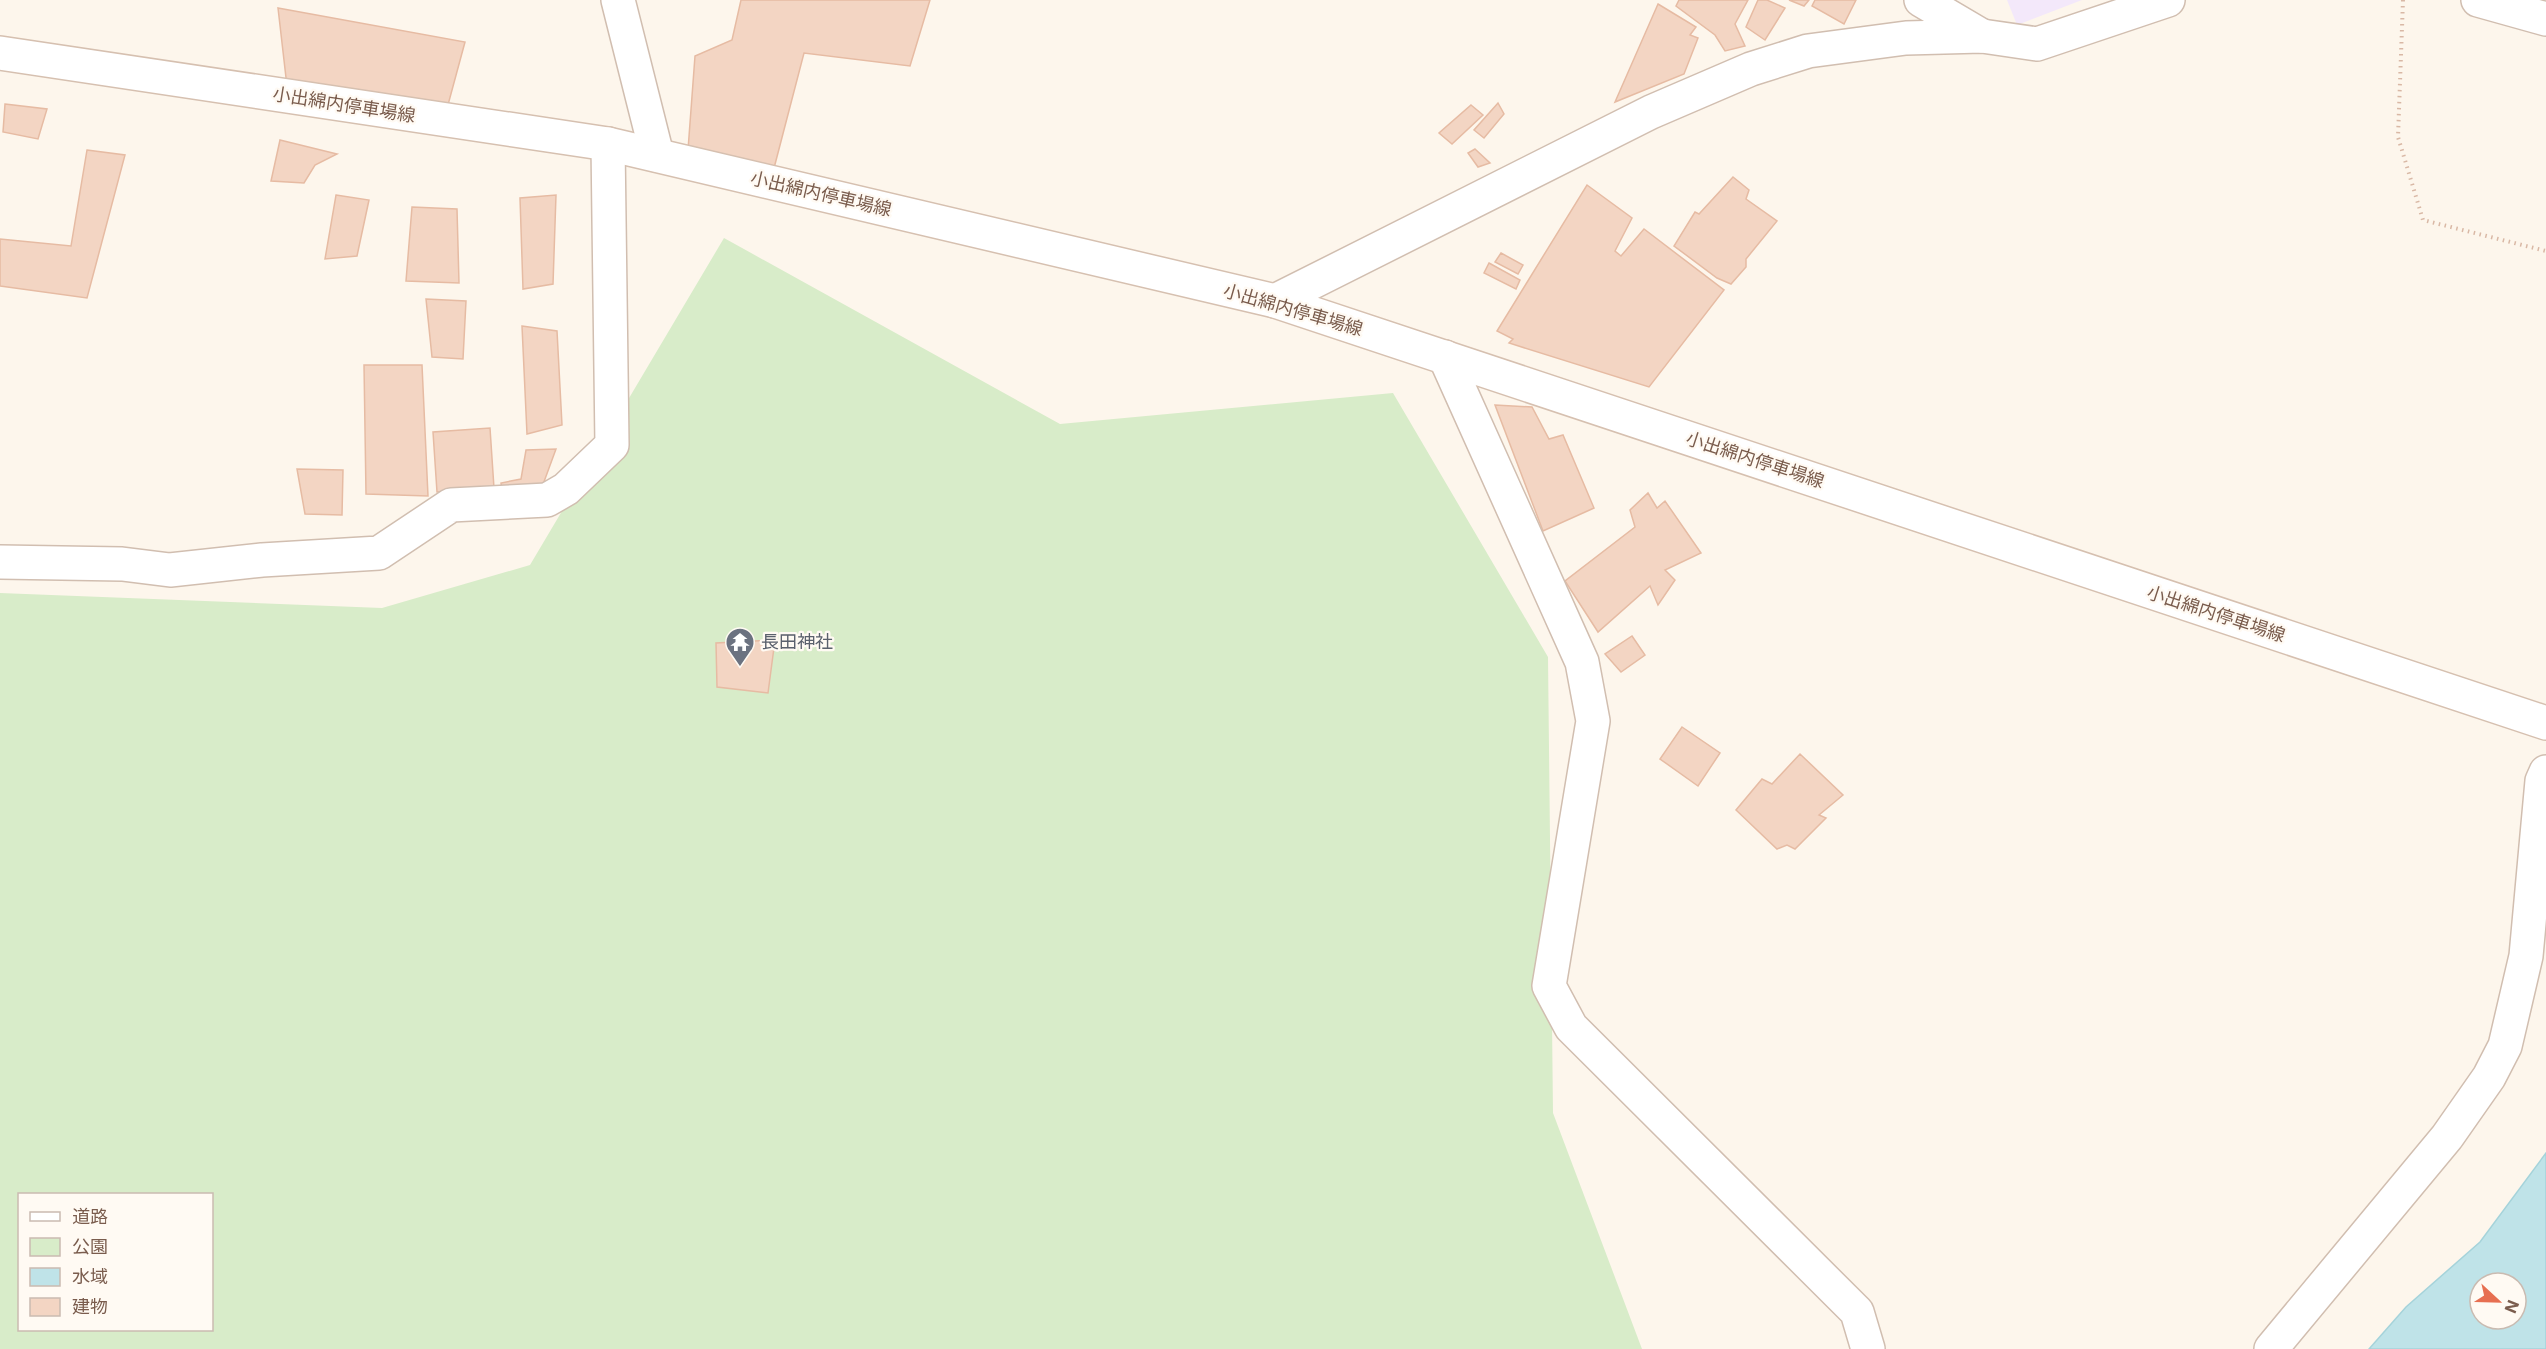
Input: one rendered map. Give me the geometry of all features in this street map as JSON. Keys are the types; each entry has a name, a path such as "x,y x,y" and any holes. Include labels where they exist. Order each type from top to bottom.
{"street":[{"path":"618,0 657,154"},
{"path":"1921,0 1982,36"},
{"path":"1961,0 1982,36"},
{"path":"1275,301 1651,112 1751,69 1808,51 1906,38 1982,36 2037,44 2168,0"},
{"path":"2478,0 2546,19"},
{"name":"小出綿内停車場線","path":"0,53 608,144 1275,301 2546,723"},
{"path":"0,562 122,564 170,570 262,560 379,553 451,506 547,500 566,489 612,445 608,144"},
{"path":"1445,357 1582,662 1593,721 1549,986 1570,1028 1857,1312 1868,1349"},
{"path":"2271,1349 2447,1137 2489,1077 2505,1046 2526,956 2542,781 2546,772"}],"path":[{"path":"2403,0 2398,137 2422,220 2546,251"}],"shaded area":[{"path":"2007,0 2082,0 2017,25"}],"green space":[{"path":"724,238 1060,424 1393,393 1548,657 1553,1113 1642,1349 0,1349 0,593 382,608 530,565"}],"water":[{"path":"2546,1153 2546,1349 2369,1349 2406,1307 2480,1242"}],"building":[{"path":"741,0 930,0 910,66 804,53 773,172 688,150 695,56 732,40"},
{"path":"1679,0 1748,0 1735,24 1745,46 1725,51 1715,35 1676,6"},
{"path":"1758,0 1767,0 1785,8 1765,40 1746,27"},
{"path":"1789,0 1809,0 1804,6"},
{"path":"1815,0 1856,0 1844,24 1812,6"},
{"path":"1658,4 1696,27 1690,35 1698,38 1684,74 1615,102"},
{"path":"278,8 465,42 445,116 288,95"},
{"path":"1498,103 1504,114 1484,138 1474,130"},
{"path":"5,104 47,109 38,139 3,132"},
{"path":"1471,105 1483,115 1452,144 1439,133"},
{"path":"280,140 337,154 315,165 304,183 271,181"},
{"path":"1475,149 1490,163 1478,167 1468,153"},
{"path":"87,150 125,155 87,298 0,286 0,239 71,246"},
{"path":"1733,177 1749,190 1746,199 1777,221 1746,259 1746,267 1731,284 1717,278 1674,246 1695,212 1699,214"},
{"path":"1587,185 1632,218 1615,251 1621,256 1644,229 1724,290 1649,387 1509,343 1513,339 1497,331"},
{"path":"336,195 369,200 357,256 325,259"},
{"path":"556,195 553,284 523,289 520,198"},
{"path":"412,207 457,209 459,283 406,281"},
{"path":"1501,253 1523,265 1518,274 1495,262"},
{"path":"1489,263 1520,280 1516,289 1484,273"},
{"path":"426,299 466,301 463,359 432,357"},
{"path":"522,326 557,331 562,425 527,434"},
{"path":"364,365 422,365 428,496 366,494"},
{"path":"1495,405 1532,407 1549,439 1563,435 1594,508 1543,531"},
{"path":"490,428 494,488 437,492 433,432"},
{"path":"556,449 534,509 505,509 501,483 521,479 526,450"},
{"path":"297,469 343,470 342,515 305,514"},
{"path":"1648,493 1657,508 1665,501 1701,553 1665,570 1675,580 1658,605 1650,586 1598,632 1565,581 1635,527 1630,510"},
{"path":"1632,636 1645,655 1621,672 1605,654"},
{"path":"775,640 768,693 717,687 716,643"},
{"path":"1682,727 1720,753 1698,786 1660,759"},
{"path":"1800,754 1843,795 1819,815 1826,818 1795,849 1787,845 1777,849 1736,810 1762,779 1772,784"}],"place":[{"name":"長田神社","path":"740,668"}]}
